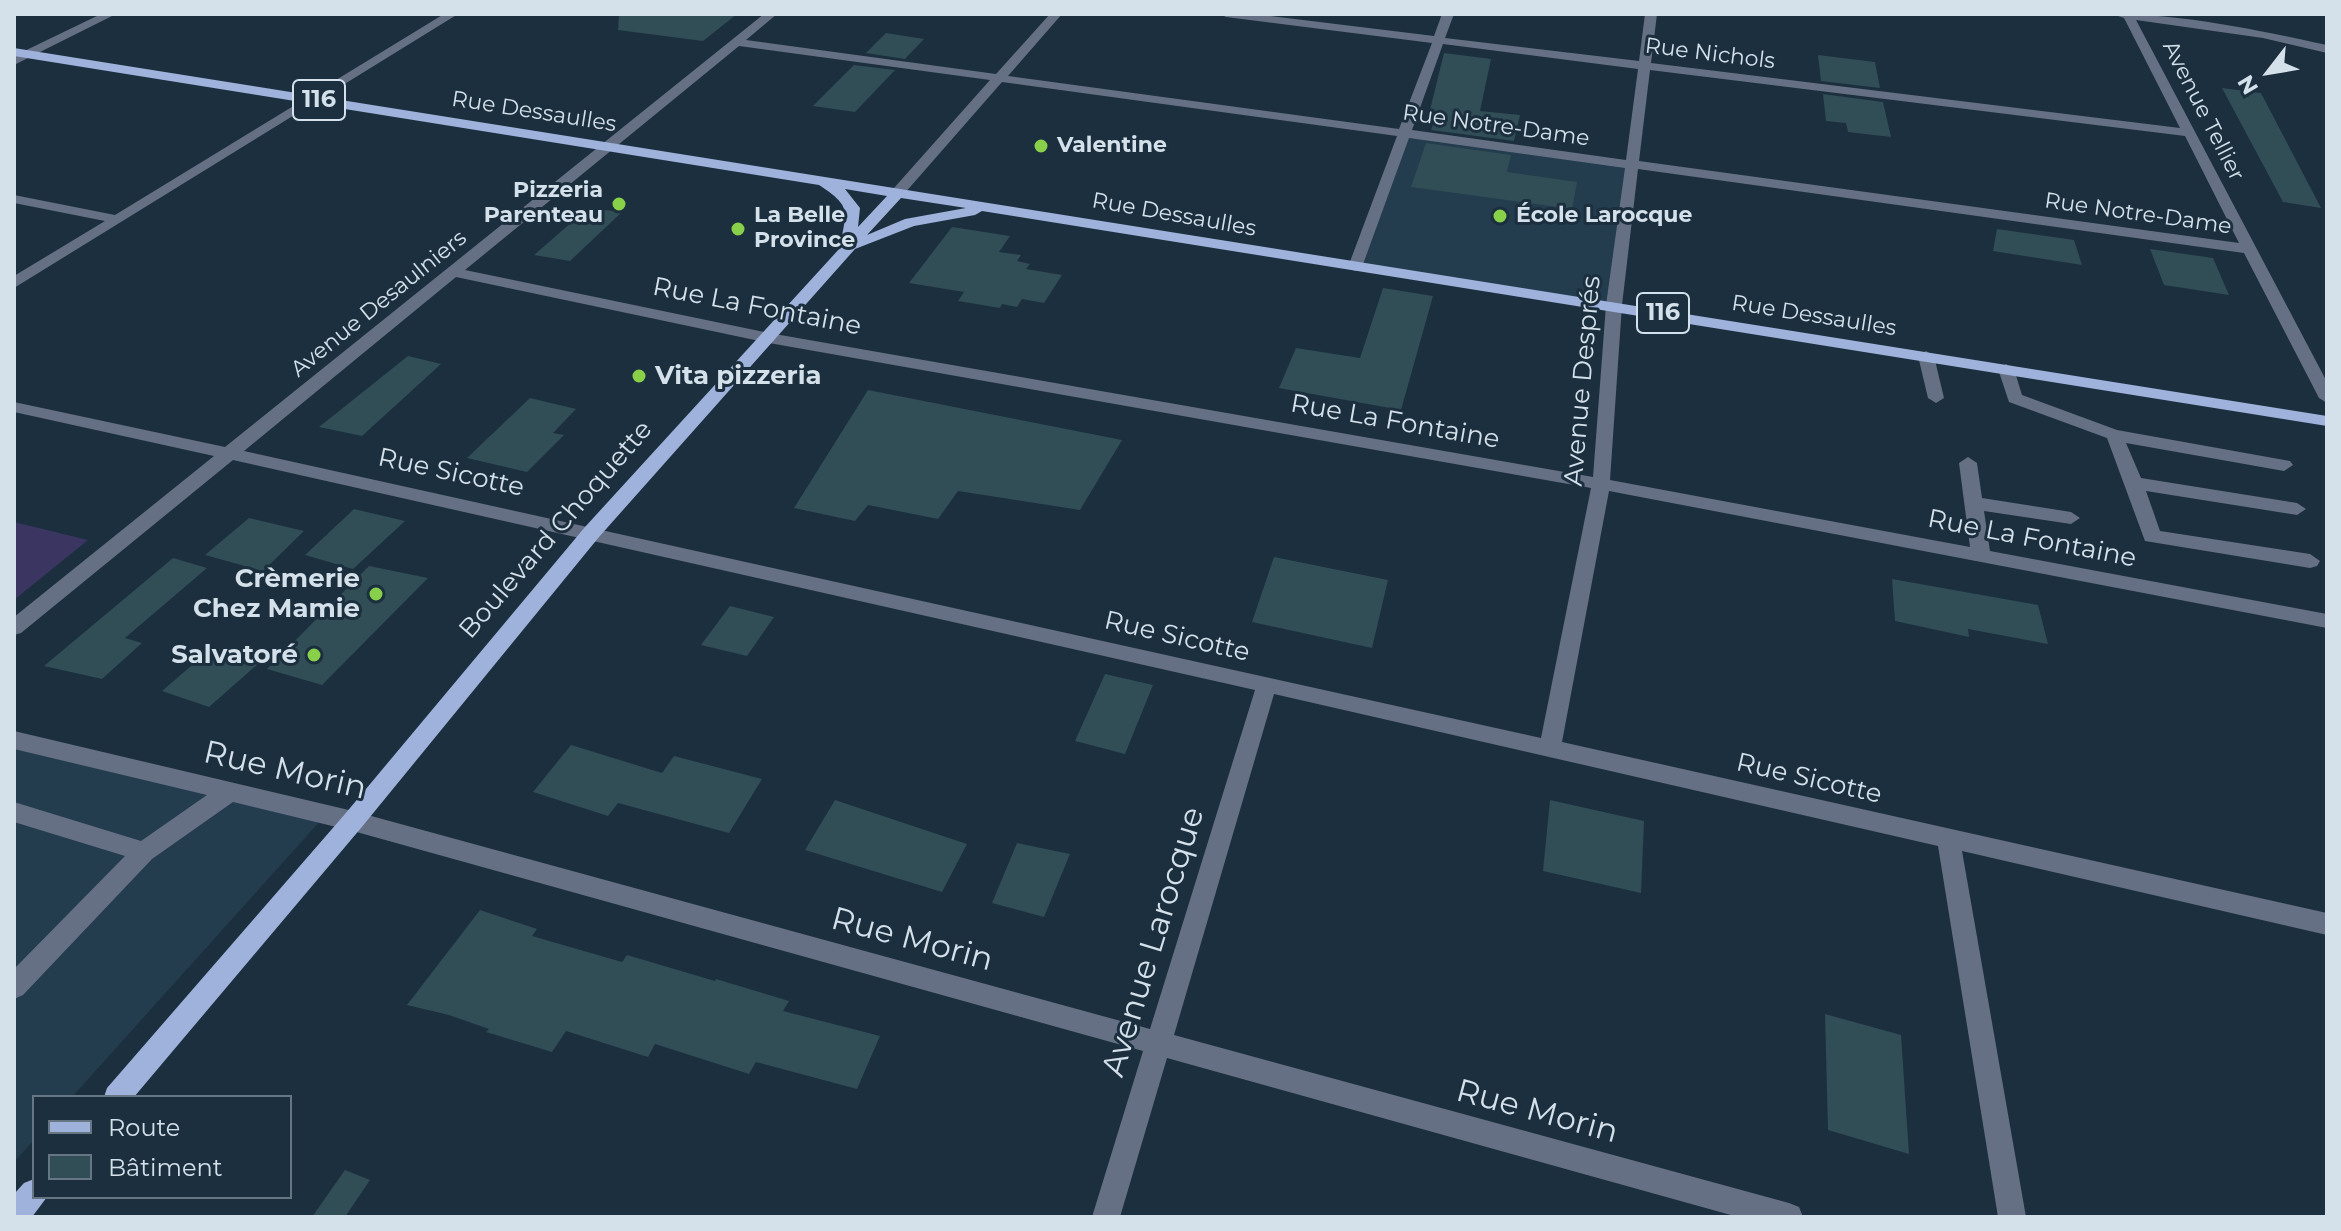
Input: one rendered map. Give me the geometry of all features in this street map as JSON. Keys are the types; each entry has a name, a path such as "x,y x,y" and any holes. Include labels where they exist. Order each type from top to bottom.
{"main road":[{"name":"Rue Dessaulles","path":"14,52 2327,421"},
{"path":"805,176 829,184 852,201 855,209 846,250"},
{"name":"Boulevard Choquette","path":"119,1095 353,821 592,532 899,191"},
{"path":"846,250 889,230 932,216 1000,208"},
{"path":"14,1216 32,1195"}],"street":[{"path":"14,61 110,14"},
{"path":"14,283 452,14"},
{"name":"Avenue Desaulniers","path":"14,628 771,14"},
{"name":"Boulevard Choquette","path":"899,191 1056,14"},
{"name":"Rue Nichols","path":"1226,14 2189,133"},
{"path":"1355,267 1448,14"},
{"name":"Avenue Després","path":"1550,750 1601,484 1614,305 1651,14"},
{"path":"2123,15 2263,35 2327,49"},
{"name":"Avenue Tellier","path":"2123,15 2189,133 2327,398"},
{"name":"Rue Notre-Dame","path":"736,42 2250,249"},
{"path":"14,199 116,219"},
{"name":"Rue La Fontaine","path":"454,272 769,338 1601,484 2327,621"},
{"path":"1926,356 1936,398"},
{"path":"2006,369 2015,398 2114,435 2284,465"},
{"name":"Rue Sicotte","path":"14,407 592,532 1266,687 2327,924"},
{"path":"2114,435 2152,536 2310,561"},
{"path":"1968,463 1981,556"},
{"path":"2134,483 2297,509"},
{"path":"1973,503 2071,518"},
{"name":"Avenue Larocque","path":"1106,1217 1266,687"},
{"name":"Rue Morin","path":"14,740 353,821 1789,1217"},
{"path":"14,987 144,852 228,793"},
{"path":"14,812 144,852"},
{"path":"1948,839 2012,1217"}],"shaded area":[{"name":"École Larocque","path":"1404,134 1633,165 1614,305 1355,267"},
{"path":"14,522 88,540 14,600"},
{"path":"14,741 322,819 74,1095 32,1095 32,1142 14,1162"}],"building":[{"path":"619,14 737,14 703,41 618,30"},
{"path":"886,33 924,39 905,59 866,53"},
{"path":"1444,53 1491,59 1480,111 1520,115 1514,141 1431,130 1434,122 1427,122"},
{"path":"1818,55 1875,62 1880,88 1821,81"},
{"path":"854,65 895,70 855,112 813,106"},
{"path":"2222,88 2261,93 2321,208 2283,202"},
{"path":"1823,94 1883,102 1891,137 1848,132 1846,123 1826,121"},
{"name":"École Larocque","path":"1426,143 1511,155 1507,172 1577,182 1572,209 1411,187"},
{"path":"588,208 622,212 570,261 534,255"},
{"path":"952,227 1010,236 999,252 1021,255 1017,261 1030,264 1026,269 1062,275 1044,303 1022,299 1017,307 1002,304 1000,308 958,301 964,292 909,283"},
{"path":"1997,229 2074,240 2082,265 1993,251"},
{"path":"2150,249 2213,258 2229,295 2164,285"},
{"path":"1383,288 1433,296 1401,410 1279,388 1296,348 1360,358"},
{"path":"408,356 441,364 362,436 319,427"},
{"path":"868,390 1122,440 1080,510 958,491 938,519 868,505 855,521 794,508"},
{"path":"530,398 576,409 553,433 564,435 527,472 467,458"},
{"path":"354,509 405,521 353,569 305,555"},
{"path":"249,518 304,531 263,571 205,555"},
{"path":"1274,557 1388,580 1372,648 1252,622"},
{"path":"173,558 207,568 125,638 142,643 102,679 44,666"},
{"path":"369,566 428,578 322,685 267,669"},
{"path":"1892,579 2038,605 2048,644 1968,629 1969,637 1895,621"},
{"path":"730,606 774,617 747,656 701,645"},
{"path":"213,647 259,663 209,707 162,691"},
{"path":"1105,674 1153,685 1125,754 1075,741"},
{"path":"571,745 662,773 674,756 762,779 729,833 618,803 608,816 533,792"},
{"path":"835,800 967,844 942,892 805,850"},
{"path":"1550,800 1644,821 1641,893 1543,871"},
{"path":"1017,843 1070,854 1044,917 992,903"},
{"path":"480,910 537,929 532,936 622,962 627,955 716,979 789,1001 783,1011 880,1036 857,1089 756,1062 749,1074 655,1044 648,1057 566,1031 552,1052 486,1032 489,1029 449,1015 407,1005"},
{"path":"1825,1014 1901,1035 1909,1154 1828,1130"},
{"path":"345,1170 370,1180 345,1217 312,1217"}],"place":[{"name":"Valentine","path":"1041,146"},
{"name":"Pizzeria Parenteau","path":"619,204"},
{"name":"École Larocque","path":"1500,216"},
{"name":"La Belle Province","path":"738,229"},
{"name":"Vita pizzeria","path":"639,376"},
{"name":"Crèmerie Chez Mamie","path":"376,594"},
{"name":"Salvatoré","path":"314,655"}]}
